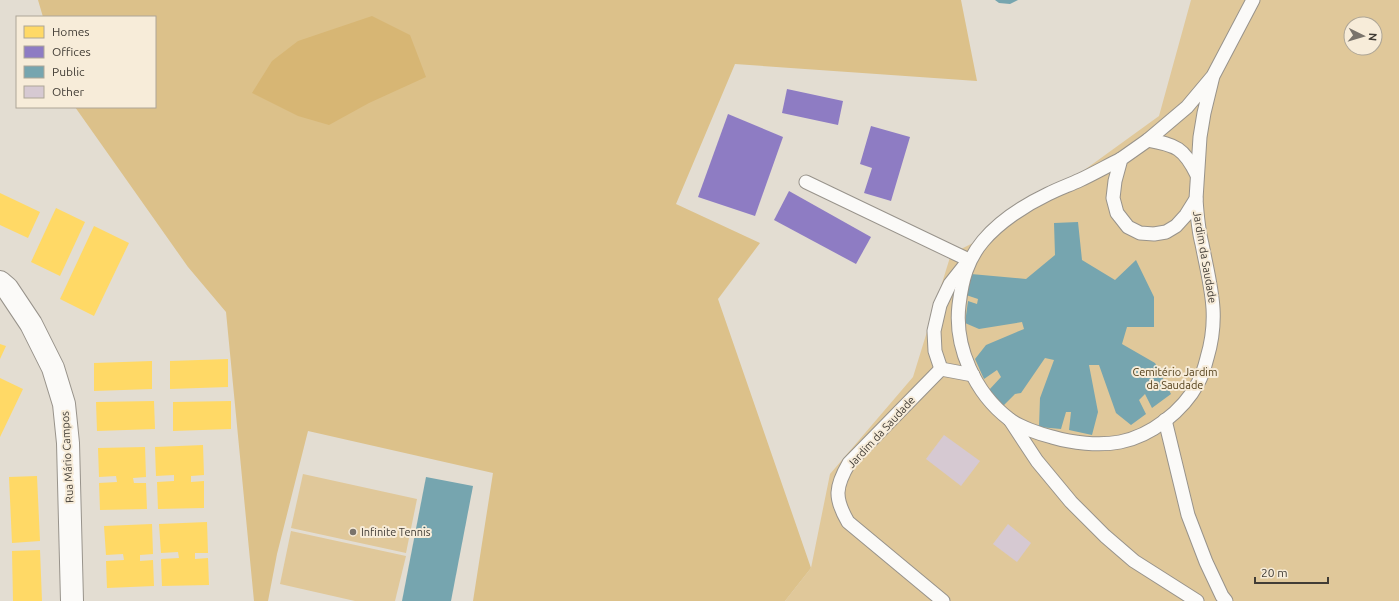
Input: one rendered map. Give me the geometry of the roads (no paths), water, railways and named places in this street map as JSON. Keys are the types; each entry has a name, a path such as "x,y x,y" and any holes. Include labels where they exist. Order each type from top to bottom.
{"main road":[{"name":"Rua Mário Campos","path":"0,282 7,288 31,324 53,368 64,404 68,442 72,601"}],"lane":[{"name":"Jardim da Saudade","path":"943,601 848,522 840,508 838,494 841,478 849,464 941,369 935,351 934,331 940,305 950,284 983,240 1025,206 1121,159 1148,140 1187,107 1213,76 1253,0"},
{"name":"Jardim da Saudade","path":"1010,420 1042,435 1066,441 1091,444 1120,442 1144,434 1165,420 1184,403 1198,383 1207,358 1213,333 1214,303 1199,231 1196,199 1200,137 1213,76"},
{"name":"Jardim da Saudade","path":"1148,140 1165,143 1180,150 1189,159 1197,176"},
{"name":"Jardim da Saudade","path":"1121,159 1115,181 1113,198 1118,213 1128,227 1140,233 1154,234 1166,232 1176,226 1186,215 1196,199"},
{"path":"806,182 969,260"},
{"name":"Jardim da Saudade","path":"969,260 961,288 958,316 960,338 965,356 973,375 982,390 1010,420 1037,461 1071,502 1105,536 1134,561 1197,601"},
{"path":"941,369 973,375"},
{"path":"1165,420 1188,515 1206,562 1222,596 1226,601"}],"place":[{"name":"Infinite Tennis","path":"353,532"}],"park label":[{"name":"Cemitério Jardim da Saudade","path":"1175,378"}]}
